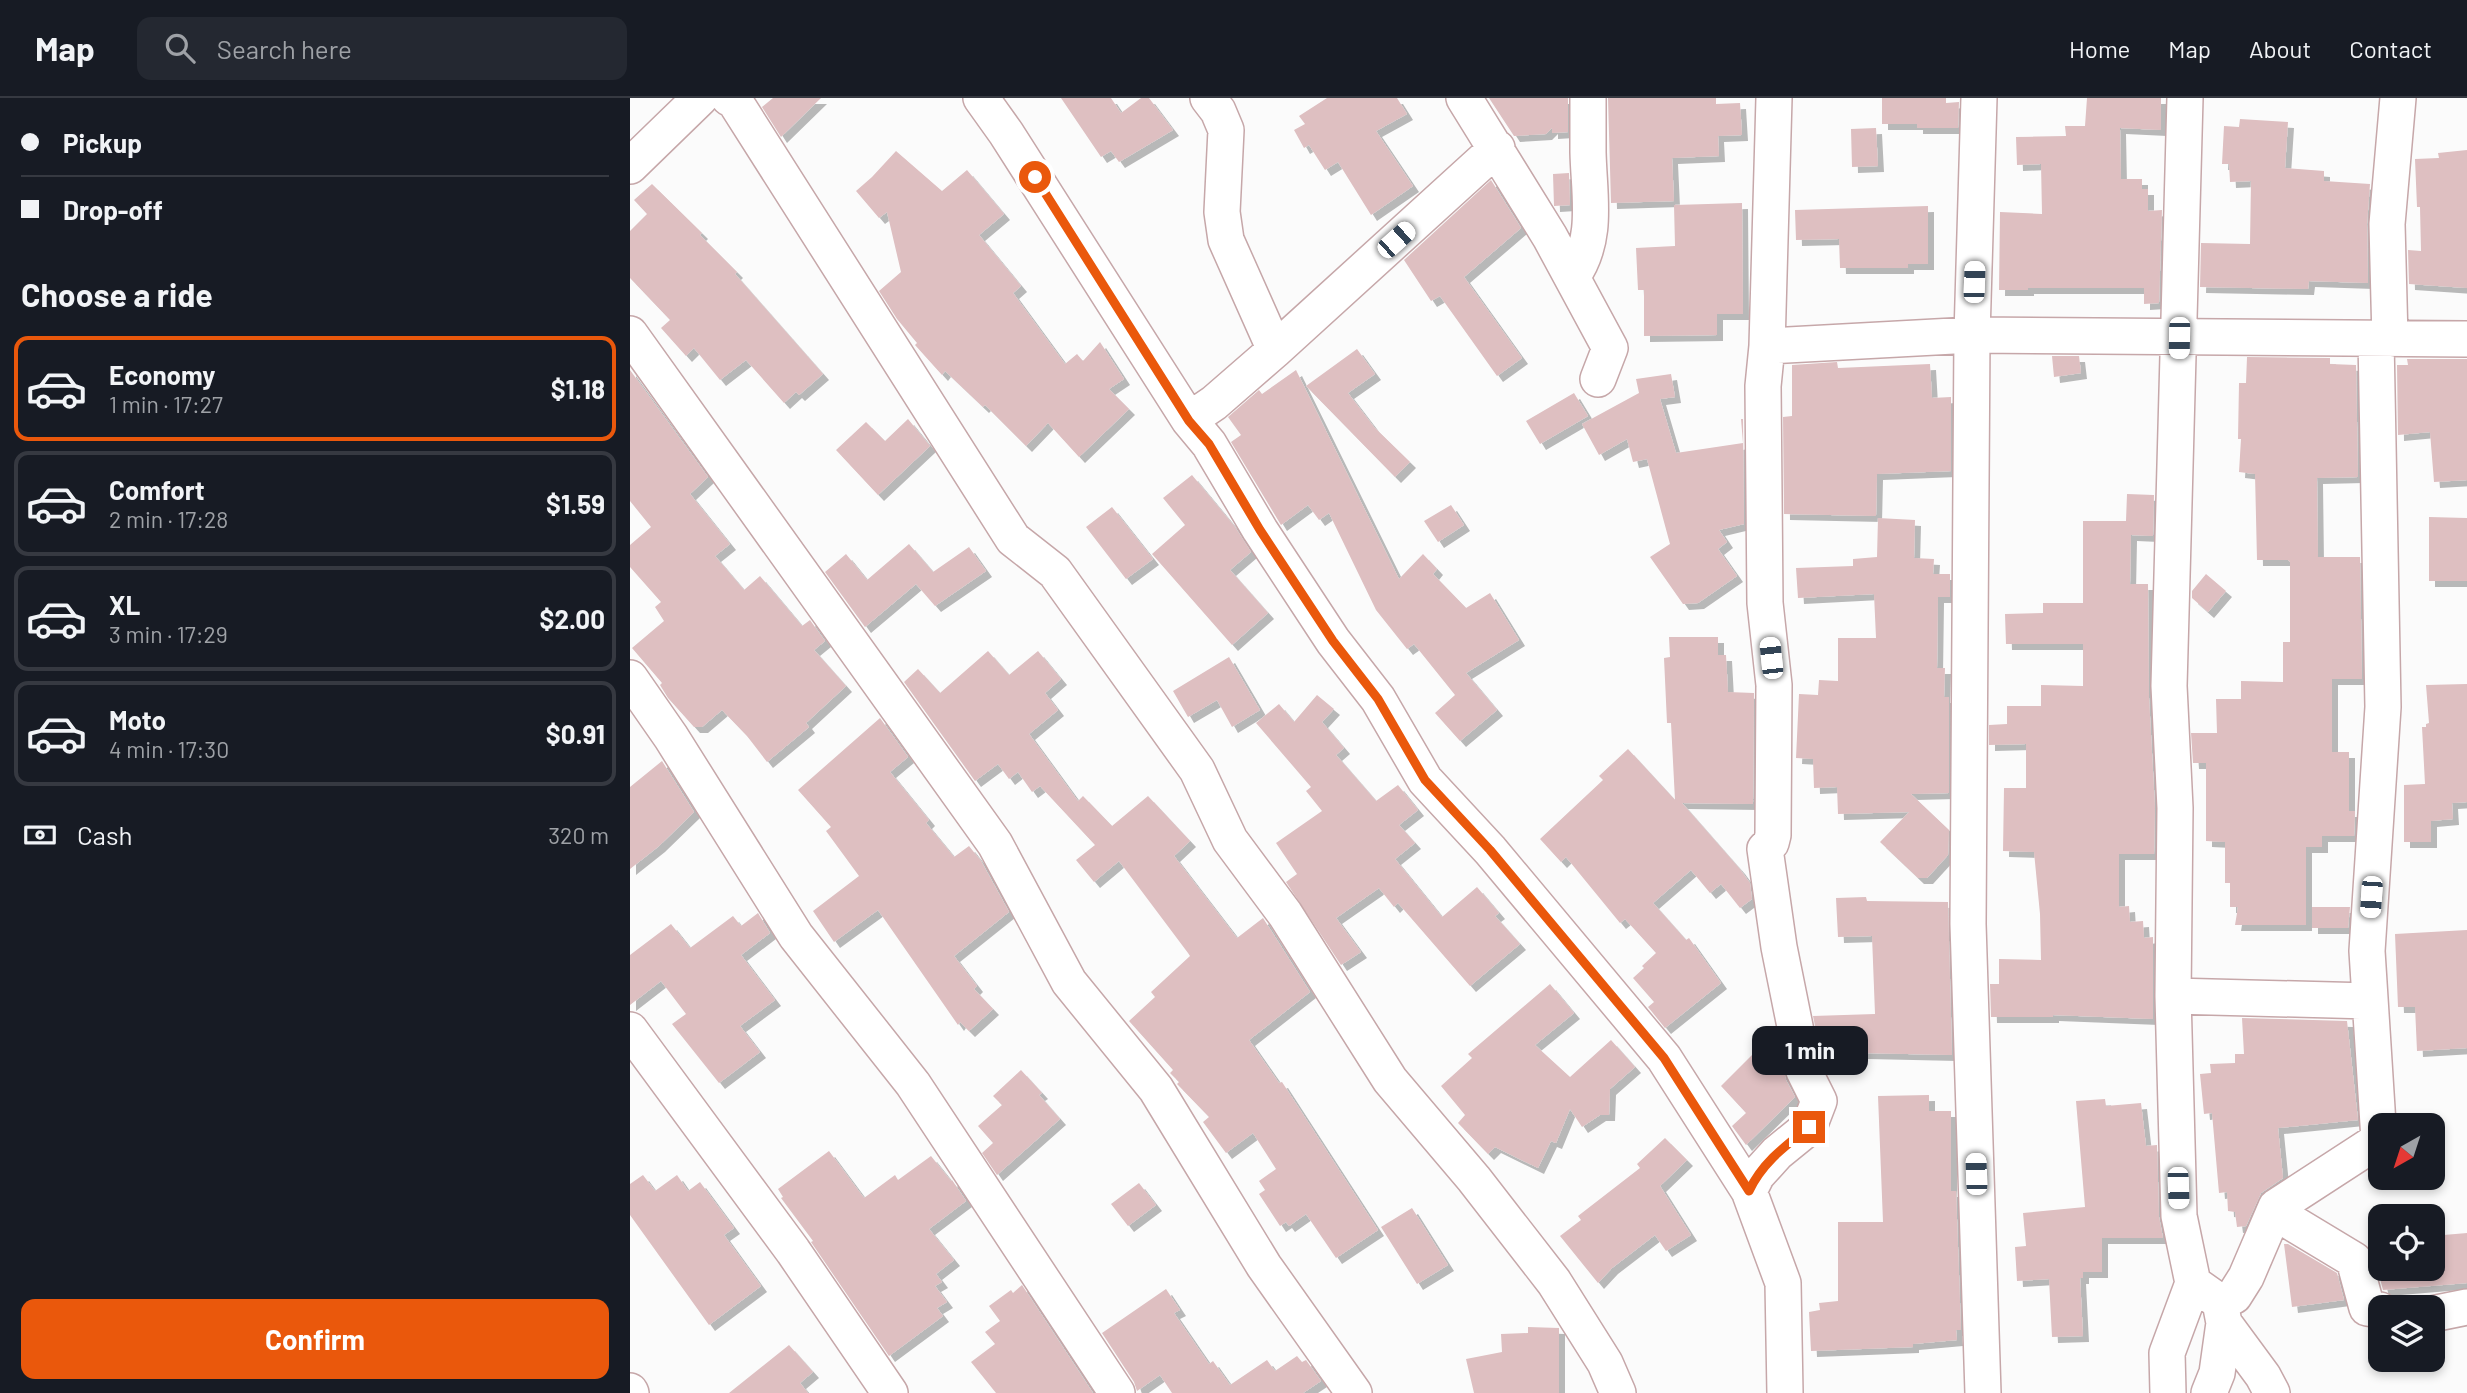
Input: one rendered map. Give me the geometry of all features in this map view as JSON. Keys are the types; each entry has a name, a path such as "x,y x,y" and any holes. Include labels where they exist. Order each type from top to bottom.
{"street":[{"path":"630,166 700,98"},
{"path":"729,98 734,100 1013,539 1055,572 1197,770 1230,840 1284,914 1390,1080 1474,1179 1554,1282 1605,1363 1618,1393"},
{"path":"981,98 1189,421 1209,444 1260,530 1333,641 1378,699 1425,780 1490,850 1664,1058 1749,1191 1783,1283 1785,1393"},
{"path":"1208,98 1218,111 1226,130 1223,212 1226,240 1275,350"},
{"path":"1464,98 1497,148 1610,348 1598,379"},
{"path":"1572,277 1587,248 1592,222 1588,98"},
{"path":"1749,1191 1757,1175 1777,1153 1809,1127 1819,1101 1804,1071 1779,947 1765,849 1771,843 1773,835 1774,779 1774,685 1765,603 1763,386 1767,346 1774,98"},
{"path":"1979,98 1972,335 1968,924 1983,1393"},
{"path":"2185,98 2169,686 2175,808 2173,996 2179,1216 2213,1303 2272,1393"},
{"path":"2168,1393 2167,1353 2213,1303 2234,1297 2246,1277 2276,1207 2379,1140 2367,951 2383,707 2383,339 2387,224 2398,98"},
{"path":"1189,421 1275,350 1497,148"},
{"path":"630,334 995,844 1069,982 1156,1089 1264,1266 1354,1393"},
{"path":"1767,346 1972,335 2467,340"},
{"path":"630,678 671,737 796,936 913,1084 1117,1393"},
{"path":"2173,996 2370,1000"},
{"path":"630,1030 793,1251 890,1393"},
{"path":"2276,1207 2291,1222 2354,1260 2368,1308"},
{"path":"2209,1393 2217,1373 2213,1303"},
{"path":"2445,1311 2467,1307"}],"building":[{"path":"773,98 821,98 781,137 762,107"},
{"path":"1061,98 1111,98 1121,113 1141,98 1149,98 1173,130 1119,162 1111,151 1101,157"},
{"path":"1327,98 1397,98 1407,114 1376,131 1413,186 1371,215 1338,162 1325,170 1309,145 1304,148 1294,130 1305,124 1299,116"},
{"path":"1489,98 1568,98 1568,132 1552,133 1552,128 1546,134 1514,136"},
{"path":"1608,98 1716,98 1716,104 1740,103 1742,135 1718,136 1719,156 1672,158 1674,201 1611,203"},
{"path":"1882,98 1946,98 1946,103 1959,102 1958,128 1917,128 1917,124 1882,124"},
{"path":"2087,98 2161,98 2161,130 2120,128 2121,179 2142,179 2142,189 2148,189 2148,211 2162,210 2159,303 2144,304 2144,288 1999,290 2000,212 2042,214 2041,164 2017,165 2016,137 2066,136 2065,126 2085,126"},
{"path":"2240,119 2288,122 2285,168 2324,171 2324,181 2370,184 2367,224 2368,283 2309,281 2308,289 2200,287 2201,243 2250,244 2251,181 2230,182 2229,164 2222,164 2224,126 2239,127"},
{"path":"1876,128 1878,166 1852,167 1851,129"},
{"path":"2467,150 2467,288 2409,284 2408,250 2421,251 2415,159 2439,158 2438,153"},
{"path":"896,151 942,191 967,170 1004,214 979,235 1021,286 1013,293 1065,364 1077,354 1083,361 1100,342 1124,379 1109,389 1129,409 1079,457 1048,423 1026,446 985,405 983,407 945,371 942,375 915,345 917,343 879,291 901,272 887,212 879,218 856,191"},
{"path":"1569,173 1570,205 1554,206 1553,174"},
{"path":"1491,180 1521,228 1464,277 1522,358 1497,376 1440,296 1431,301 1404,260"},
{"path":"652,184 702,233 700,235 737,272 735,274 823,374 799,395 796,392 784,403 746,360 720,380 694,348 686,356 661,328 670,320 630,278 630,231 647,214 634,200"},
{"path":"1742,203 1743,314 1717,314 1717,335 1644,336 1644,290 1638,290 1636,248 1675,246 1674,205"},
{"path":"1928,206 1928,264 1908,264 1908,268 1840,268 1839,239 1796,240 1795,210"},
{"path":"1357,349 1375,374 1348,393 1374,427 1410,462 1395,477 1306,386"},
{"path":"2052,356 2079,356 2081,373 2054,377"},
{"path":"2247,357 2330,358 2330,364 2356,365 2358,477 2317,478 2318,557 2360,557 2362,679 2332,679 2332,752 2349,752 2349,811 2355,811 2354,836 2322,836 2322,847 2306,847 2306,925 2235,925 2238,907 2230,907 2230,883 2225,883 2225,842 2206,841 2206,763 2193,763 2191,733 2217,733 2216,699 2241,699 2241,681 2283,682 2283,642 2290,642 2290,562 2257,560 2255,474 2239,472 2239,383 2246,383"},
{"path":"2407,359 2467,359 2467,480 2434,482 2430,432 2398,435 2397,365 2408,365"},
{"path":"1837,362 1838,368 1930,364 1932,398 1951,397 1951,471 1877,474 1876,516 1784,514 1783,417 1792,416 1792,365"},
{"path":"630,370 708,477 690,494 730,544 715,556 744,590 760,576 802,626 810,620 825,641 814,650 846,686 806,723 809,727 767,762 722,710 702,727 694,727 668,698 660,685 662,683 632,648 664,621 655,607 661,602 630,567 630,545 651,527 630,501"},
{"path":"1296,370 1399,579 1423,554 1437,569 1433,574 1466,608 1490,593 1519,640 1466,673 1497,710 1460,741 1435,713 1455,695 1414,644 1407,649 1376,610 1329,513 1319,520 1308,505 1281,525 1231,442 1241,435 1228,417 1259,390 1262,394"},
{"path":"1671,374 1675,397 1660,399 1676,453 1743,443 1743,419 1744,524 1719,530 1727,542 1718,549 1737,576 1698,603 1683,604 1650,557 1670,544 1647,459 1633,462 1627,439 1599,455 1582,424 1639,393 1636,379"},
{"path":"1574,393 1588,416 1540,444 1526,421"},
{"path":"908,419 930,446 878,495 836,450 866,422 885,441"},
{"path":"1192,475 1235,527 1251,552 1230,570 1268,613 1232,645 1152,554 1185,525 1163,498"},
{"path":"2127,494 2154,495 2153,536 2131,535 2130,584 2148,584 2149,698 2155,808 2154,854 2119,854 2119,907 2129,906 2130,922 2143,921 2144,938 2153,937 2153,1019 2053,1015 1991,1017 1990,984 1999,984 1999,959 2041,960 2034,852 2003,851 2004,788 2026,788 2026,744 1989,745 1989,725 2007,724 2007,706 2041,706 2041,685 2083,686 2083,644 2006,644 2005,614 2043,613 2043,603 2083,603 2083,521 2126,521"},
{"path":"1451,505 1464,525 1438,542 1424,521"},
{"path":"1112,507 1153,559 1126,579 1086,527"},
{"path":"2429,517 2467,518 2467,581 2429,581"},
{"path":"1878,518 1915,520 1914,558 1934,559 1933,574 1950,574 1950,597 1938,597 1937,668 1945,668 1944,697 1949,697 1949,793 1911,794 1949,830 1948,855 1927,878 1918,878 1880,842 1909,812 1838,814 1837,787 1814,788 1813,759 1796,758 1799,694 1818,695 1819,680 1838,681 1838,638 1876,638 1874,594 1798,598 1796,568 1853,566 1853,559 1877,557"},
{"path":"909,544 933,572 969,547 986,571 935,606 916,584 865,627 825,572 846,554 867,580"},
{"path":"2206,574 2226,591 2208,612 2192,598 2192,591"},
{"path":"1669,637 1718,637 1718,655 1726,655 1728,692 1754,693 1753,804 1682,803 1750,883 1752,899 1740,908 1721,884 1710,893 1691,870 1653,903 1686,940 1689,938 1721,983 1665,1028 1648,1007 1654,1002 1633,978 1656,953 1625,919 1620,923 1566,857 1561,862 1540,839 1603,780 1599,776 1628,749 1675,800 1664,658 1670,657"},
{"path":"988,651 1009,675 1038,651 1061,679 1045,693 1058,710 1029,734 1078,801 1083,796 1112,826 1148,796 1190,841 1174,856 1237,938 1263,918 1310,992 1249,1040 1279,1083 1282,1082 1378,1230 1336,1258 1306,1214 1289,1226 1286,1222 1280,1226 1259,1194 1265,1190 1259,1181 1276,1169 1253,1133 1226,1153 1203,1122 1209,1117 1177,1084 1179,1082 1170,1073 1173,1070 1129,1021 1155,997 1151,992 1190,956 1119,861 1094,882 1076,860 1095,845 1040,786 1032,792 1018,772 1009,779 998,764 975,781 904,682 918,669 940,693"},
{"path":"1229,657 1260,710 1232,727 1217,700 1188,717 1173,691"},
{"path":"2467,684 2467,802 2452,803 2453,819 2431,821 2431,842 2404,842 2404,785 2425,784 2422,727 2429,723 2426,685"},
{"path":"1317,695 1334,709 1322,722 1344,748 1336,755 1376,801 1398,785 1418,810 1399,825 1415,843 1395,859 1442,917 1477,887 1499,913 1495,916 1520,944 1470,986 1398,903 1394,907 1379,888 1336,918 1361,952 1341,965 1286,882 1297,874 1276,843 1322,811 1306,791 1311,787 1256,723 1279,704 1294,722"},
{"path":"880,718 908,757 890,772 929,820 926,823 954,857 969,846 981,861 1009,912 954,956 977,986 974,989 993,1009 969,1031 960,1022 958,1025 878,910 834,942 813,911 859,876 826,831 831,827 798,790"},
{"path":"662,761 694,812 659,846 630,869 630,787"},
{"path":"1866,897 1867,901 1948,902 1952,1055 1821,1055 1813,1016 1875,1014 1872,936 1838,937 1836,898"},
{"path":"2312,907 2350,907 2348,928 2312,928"},
{"path":"758,913 770,933 741,955 775,1000 740,1026 760,1052 719,1083 672,1024 686,1014 661,981 630,1005 630,955 671,924 690,948 733,916 741,926"},
{"path":"2467,930 2467,1048 2417,1051 2415,1007 2398,1007 2395,934"},
{"path":"1550,984 1574,1013 1535,1045 1570,1077 1611,1040 1635,1067 1610,1089 1609,1115 1600,1115 1582,1127 1570,1109 1556,1143 1551,1141 1538,1168 1495,1147 1488,1154 1458,1123 1465,1115 1441,1086 1472,1058 1468,1054"},
{"path":"2242,1018 2347,1021 2358,1120 2278,1128 2283,1178 2261,1193 2246,1226 2237,1227 2235,1212 2228,1211 2227,1192 2219,1193 2212,1113 2204,1114 2200,1074 2211,1073 2210,1064 2235,1063 2235,1054 2244,1054"},
{"path":"1764,1043 1782,1062 1786,1080 1795,1097 1746,1145 1732,1126 1746,1113 1721,1086"},
{"path":"1021,1070 1042,1093 1039,1095 1060,1119 997,1175 982,1153 993,1143 978,1126 1002,1105 993,1096"},
{"path":"1929,1095 1929,1111 1951,1111 1951,1191 1956,1191 1961,1330 1956,1330 1957,1340 1913,1344 1913,1347 1811,1351 1809,1312 1820,1310 1819,1303 1838,1301 1838,1222 1883,1222 1878,1096"},
{"path":"2105,1099 2106,1106 2141,1103 2146,1146 2157,1145 2159,1217 2163,1238 2102,1238 2102,1272 2083,1272 2083,1278 2080,1278 2083,1336 2052,1337 2049,1279 2017,1281 2015,1247 2026,1246 2023,1213 2085,1207 2076,1101"},
{"path":"1665,1138 1687,1160 1660,1186 1691,1235 1666,1251 1655,1235 1612,1268 1598,1283 1560,1236 1581,1220 1578,1216 1640,1168 1637,1164"},
{"path":"829,1151 864,1198 895,1175 898,1180 931,1156 966,1201 929,1229 954,1260 936,1274 942,1282 935,1286 947,1302 937,1308 943,1316 889,1356 811,1242 813,1241 781,1198 783,1197 778,1189"},
{"path":"643,1175 655,1191 677,1175 688,1191 700,1182 734,1228 724,1235 761,1286 709,1325 630,1215 630,1184"},
{"path":"1139,1183 1156,1205 1128,1226 1111,1204"},
{"path":"1412,1208 1448,1265 1417,1284 1381,1227"},
{"path":"2467,1233 2467,1283 2383,1290 2381,1281 2445,1281 2445,1235"},
{"path":"2284,1244 2337,1273 2344,1300 2292,1307"},
{"path":"1022,1285 1093,1393 996,1393 971,1362 995,1344 985,1332 1000,1321 989,1306"},
{"path":"1166,1289 1180,1310 1174,1313 1209,1364 1213,1361 1230,1385 1267,1360 1275,1371 1297,1356 1302,1362 1306,1360 1321,1381 1303,1393 1172,1393 1160,1375 1137,1391 1102,1333"},
{"path":"1528,1327 1559,1328 1559,1393 1474,1393 1466,1359 1502,1352 1501,1334 1528,1333"},
{"path":"789,1345 813,1372 800,1383 808,1393 729,1393"}],"route":[{"path":"1035,177 1189,421 1209,444 1260,530 1333,641 1378,699 1425,780 1490,850 1664,1058 1749,1191 1757,1175 1777,1153 1809,1127"}]}
